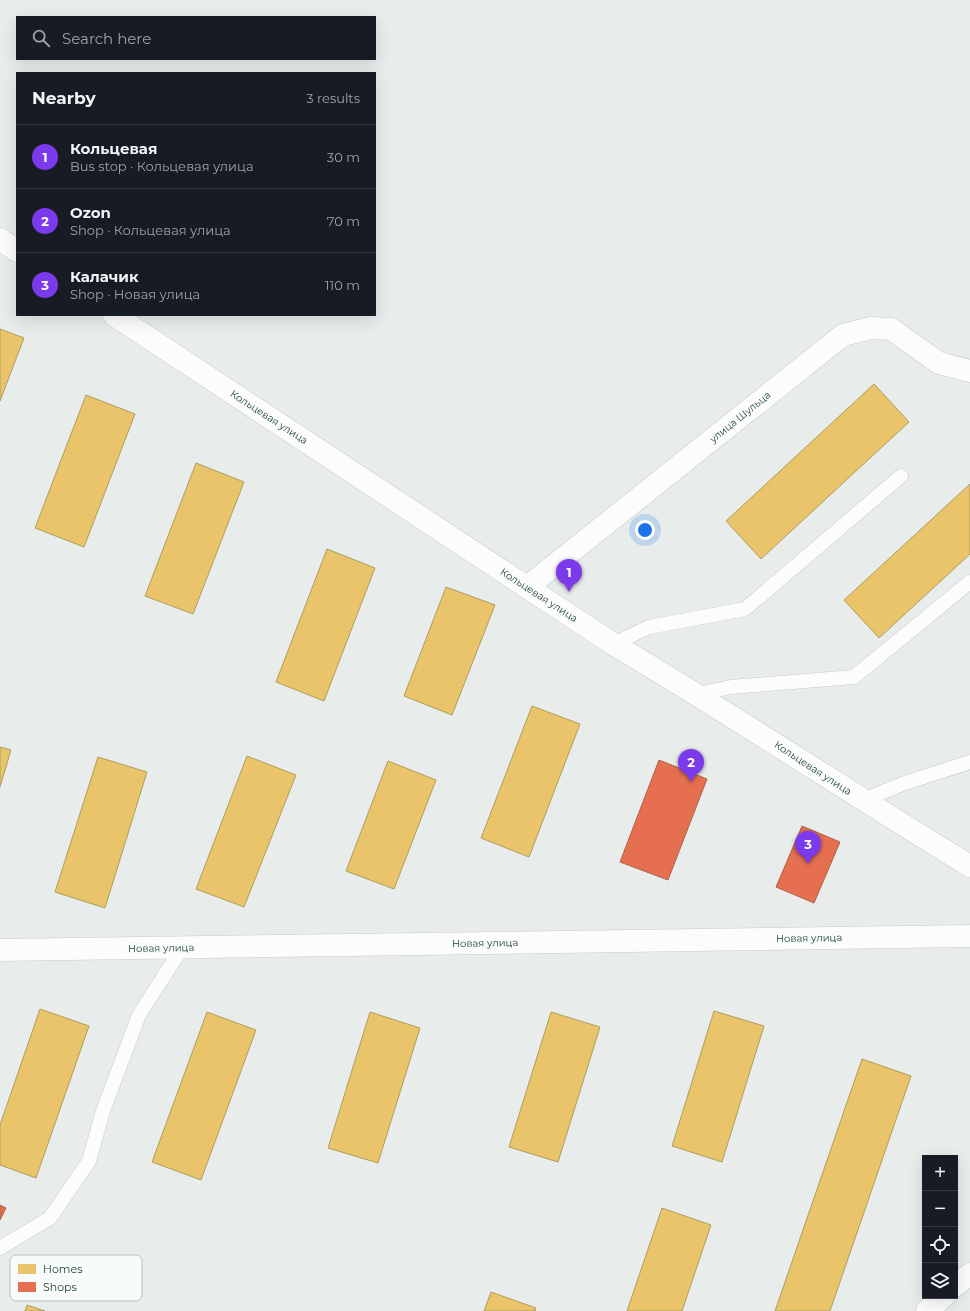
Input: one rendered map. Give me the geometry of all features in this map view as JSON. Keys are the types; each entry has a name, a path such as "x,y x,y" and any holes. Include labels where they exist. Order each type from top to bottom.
{"street":[{"path":"0,239 16,250"},
{"name":"Кольцевая улица","path":"116,316 612,644 698,694 863,800 970,866"},
{"name":"улица Шульца","path":"527,587 843,334 871,328 891,329 939,363 970,371"},
{"name":"Новая улица","path":"0,950 970,936"},
{"path":"958,1284 970,1274"},
{"path":"927,1311 941,1299"}],"lane":[{"path":"612,644 649,627 745,609 901,476"},
{"path":"698,694 731,687 854,677 970,582"},
{"path":"863,800 905,783 970,762"},
{"path":"0,1248 50,1218 89,1161 103,1112 139,1015 182,948"}],"building: Homes":[{"path":"0,329 24,338 0,401"},
{"path":"874,384 909,422 761,559 726,521"},
{"path":"86,395 135,414 84,547 35,528"},
{"path":"196,463 244,482 193,614 145,596"},
{"path":"970,484 970,554 879,638 844,600"},
{"path":"327,549 375,568 324,701 276,682"},
{"path":"446,587 495,605 452,715 404,696"},
{"path":"532,706 580,724 529,857 481,838"},
{"path":"0,747 11,750 0,787"},
{"path":"247,756 296,775 244,907 196,889"},
{"path":"98,757 147,772 105,908 55,892"},
{"path":"388,761 436,780 394,889 346,871"},
{"path":"40,1009 89,1026 36,1178 0,1165 0,1125"},
{"path":"714,1011 764,1026 722,1162 672,1146"},
{"path":"207,1012 256,1030 201,1180 152,1162"},
{"path":"370,1012 420,1028 378,1163 328,1148"},
{"path":"551,1012 600,1027 558,1162 509,1147"},
{"path":"862,1059 911,1076 830,1311 775,1311"},
{"path":"662,1208 711,1225 682,1311 627,1311"},
{"path":"491,1292 536,1308 535,1311 484,1311"},
{"path":"27,1305 45,1311 25,1311"}],"building: Shops":[{"path":"659,760 707,779 668,880 620,862"},
{"path":"802,826 840,842 814,903 776,887"},
{"path":"0,1205 6,1208 0,1220"}],"place":[{"name":"Кольцевая","path":"569,592"},
{"name":"Ozon","path":"691,782"},
{"name":"Калачик","path":"808,864"}]}
